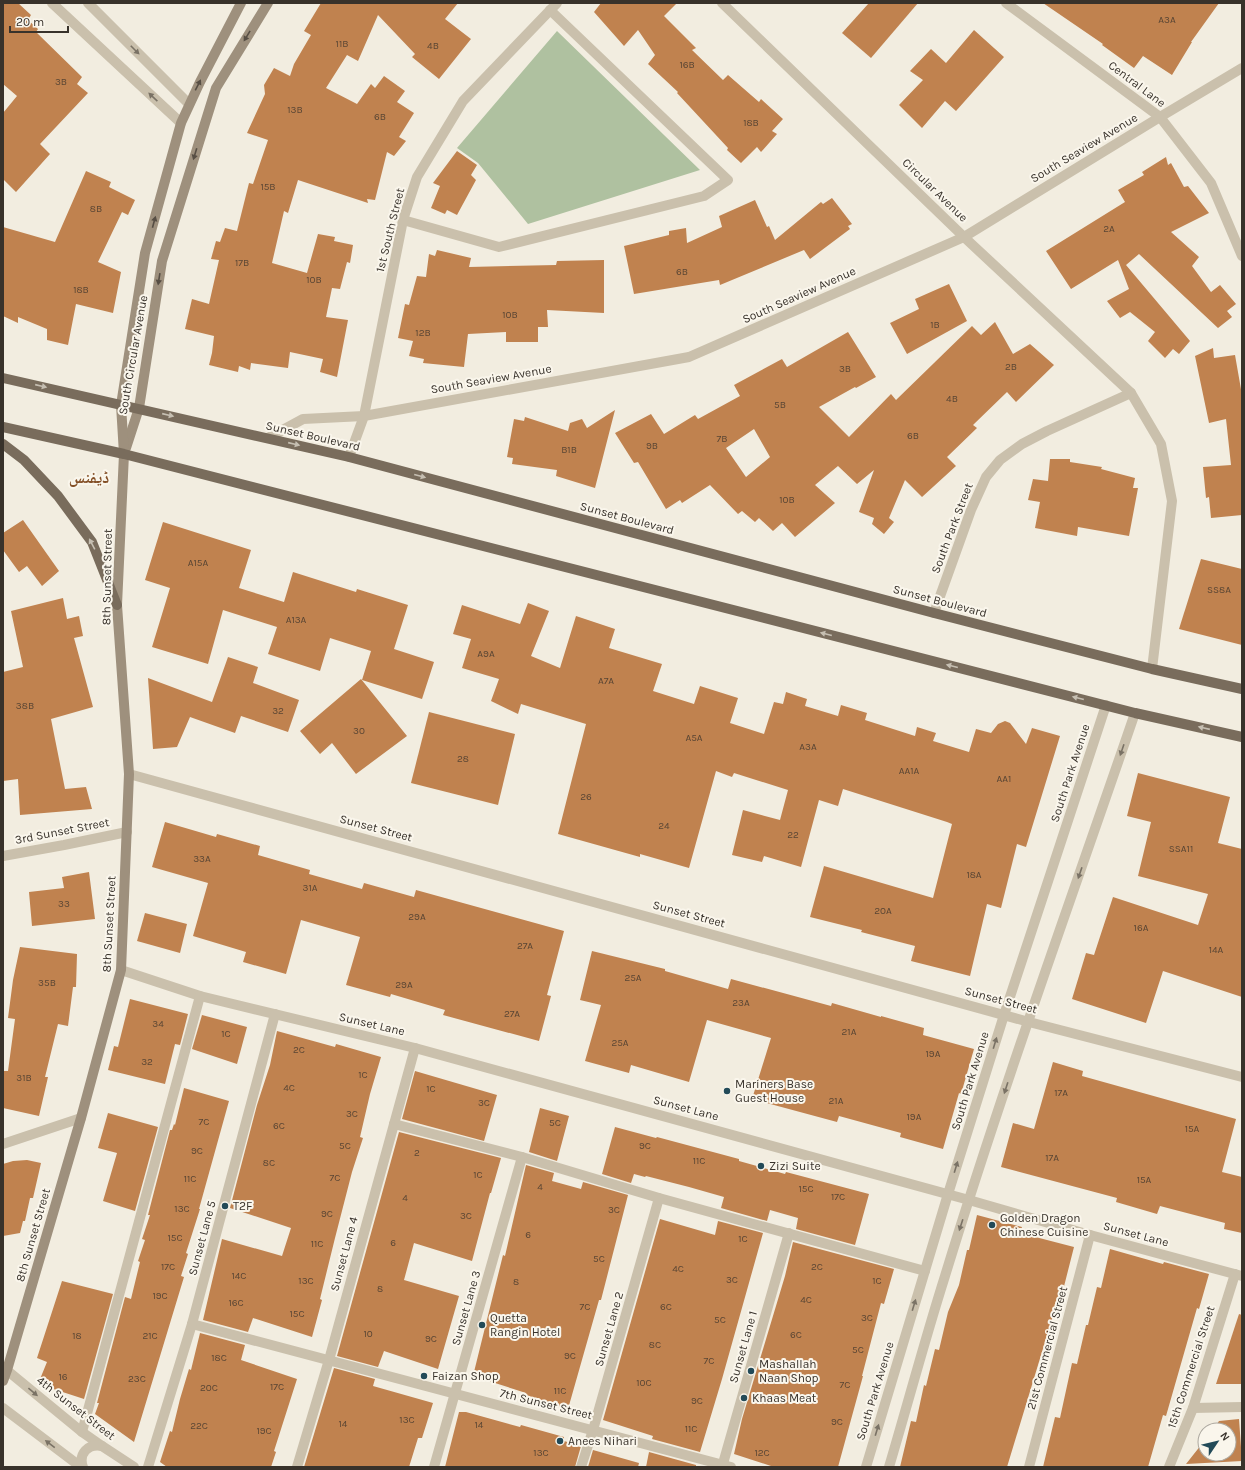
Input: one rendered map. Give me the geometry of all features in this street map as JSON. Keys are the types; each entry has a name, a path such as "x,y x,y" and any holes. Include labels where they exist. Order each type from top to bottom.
{"main road":[{"name":"South Circular Avenue","path":"124,454 121,405 146,253 181,123 189,104 242,3"},
{"name":"South Circular Avenue","path":"124,454 139,408 162,261 216,88 268,3"},
{"name":"Sunset Boulevard","path":"3,378 349,457 934,613 1152,669 1242,689"},
{"path":"3,427 124,454 1135,713 1242,737"},
{"path":"3,444 24,460 58,496 92,542 117,606"},
{"name":"8th Sunset Street","path":"3,1380 5,1369 81,1118 121,970 129,774 117,606 124,454"}],"street":[{"path":"52,3 181,123"},
{"path":"88,3 189,104"},
{"name":"Circular Avenue","path":"722,3 964,236 1132,393"},
{"name":"Central Lane","path":"1006,3 1160,117 1211,183 1242,256"},
{"path":"403,220 499,247 704,196 728,180 553,6"},
{"name":"1st South Street","path":"364,416 403,220 417,177 463,101 553,6"},
{"name":"South Seaview Avenue","path":"268,438 303,419 364,416 689,357 964,236 1242,68"},
{"path":"1132,393 1161,444 1172,501 1152,669"},
{"name":"South Park Street","path":"934,613 971,510 986,477 1000,460 1022,444 1047,431 1132,393"},
{"path":"349,457 364,416"},
{"name":"South Park Avenue","path":"866,1467 948,1194 1004,1015 1106,705"},
{"path":"889,1467 944,1277 969,1200 1135,713"},
{"name":"Sunset Street","path":"129,774 1029,1022 1242,1076"},
{"name":"3rd Sunset Street","path":"3,856 127,832"},
{"name":"Sunset Lane","path":"121,970 200,996 415,1048 1238,1275"},
{"path":"82,1432 200,996"},
{"name":"Sunset Lane 5","path":"148,1467 192,1324 275,1014"},
{"name":"Sunset Lane 4","path":"297,1467 329,1360 415,1048"},
{"path":"3,1144 81,1118"},
{"path":"394,1124 522,1157 660,1198 925,1271"},
{"name":"Sunset Lane 3","path":"434,1467 522,1157"},
{"name":"Sunset Lane 2","path":"581,1467 594,1430 660,1198"},
{"name":"Sunset Lane 1","path":"725,1466 789,1233"},
{"name":"21st Commercial Street","path":"1029,1467 1090,1235"},
{"name":"15th Commercial Street","path":"1169,1467 1194,1408 1238,1275"},
{"name":"7th Sunset Street","path":"192,1324 725,1466"},
{"name":"4th Sunset Street","path":"5,1369 82,1432 134,1467"},
{"path":"1194,1408 1242,1407"},
{"path":"3,1408 71,1464 82,1467 81,1460 84,1451 92,1446 102,1446"}],"green space":[{"path":"557,31 700,170 528,224 478,163 457,148"}],"building":[{"path":"3,3 18,3 31,15 28,20 38,29 36,32 82,77 77,84 88,93 40,144 50,154 16,192 3,179 3,113 17,96 3,84"},
{"path":"321,3 458,3 445,19 471,39 439,79 412,57 415,54 378,15 358,61 347,55 326,88 357,104 371,84 375,88 384,76 405,91 397,102 414,113 399,137 406,141 394,156 387,152 375,200 367,199 368,203 298,180 288,213 284,211 272,263 307,273 318,234 335,237 334,241 353,245 350,263 347,262 340,289 332,288 326,317 348,320 337,377 320,372 323,359 290,352 288,368 251,363 250,370 239,366 238,372 209,365 214,336 185,329 192,299 209,304 219,260 211,259 216,241 220,242 225,228 237,231 249,183 253,184 268,140 247,133 265,94 264,85 274,68 290,76 294,64 311,35 304,31"},
{"path":"601,3 677,3 664,16 696,48 692,50 723,80 728,75 759,102 761,99 783,119 772,131 777,134 761,152 757,147 741,163 727,150 728,148 677,93 678,92 648,64 655,55 638,30 624,46 594,12"},
{"path":"869,3 918,3 871,58 842,33"},
{"path":"1043,3 1219,3 1191,42 1172,75 1143,56 1134,68 1102,45 1103,44"},
{"path":"974,30 1004,57 956,111 945,101 922,128 899,105 923,80 910,71 931,49 946,63"},
{"path":"457,151 477,165 471,175 476,180 457,215 447,210 445,214 431,208 440,186 433,183"},
{"path":"1166,157 1168,165 1171,163 1184,187 1188,186 1209,213 1171,232 1199,257 1192,266 1211,292 1220,285 1236,304 1227,311 1232,317 1218,328 1139,254 1126,265 1190,341 1179,354 1173,349 1165,358 1148,341 1155,332 1130,312 1120,318 1107,301 1129,289 1118,260 1071,289 1046,251 1125,202 1118,190 1144,175 1142,172"},
{"path":"86,171 111,182 109,187 135,200 128,215 122,212 98,262 121,272 113,313 76,304 68,345 47,340 47,329 18,317 18,323 3,316 3,227 55,242"},
{"path":"832,198 852,224 848,226 850,229 810,259 804,250 720,285 719,280 634,294 624,246 669,235 669,231 686,228 687,243 722,227 719,216 755,200 767,227 769,226 775,240 821,202 823,204"},
{"path":"437,250 471,258 469,267 556,265 557,261 604,260 604,313 547,310 548,327 538,327 538,342 506,342 506,332 468,334 464,367 423,363 424,359 409,356 413,341 398,338 405,304 409,305 417,276 426,277 429,254 435,256"},
{"path":"949,284 967,321 907,354 890,323 919,309 915,299"},
{"path":"995,322 1013,354 1030,344 1054,365 1016,402 1007,392 973,425 977,428 947,457 956,466 922,497 905,480 889,518 894,522 884,534 872,524 874,518 859,512 874,470 857,484 838,466 815,485 835,503 795,537 782,523 773,531 759,518 755,522 742,511 738,514 710,485 682,503 680,500 666,509 638,462 634,463 615,433 651,414 664,434 695,415 698,419 740,396 734,385 782,359 787,367 848,332 876,377 819,407 849,437 891,394 896,400 972,326 981,335","holes":["754,429 770,457 746,477 726,448"]},
{"path":"1213,348 1214,358 1235,355 1242,395 1242,515 1211,518 1209,497 1206,498 1203,467 1231,465 1226,419 1209,423 1195,356"},
{"path":"615,410 595,488 556,476 557,470 512,464 513,458 507,457 514,419 524,421 525,417 568,431 570,423 582,419 587,428"},
{"path":"1050,459 1070,459 1070,462 1102,467 1101,469 1135,478 1133,488 1138,488 1129,536 1078,527 1077,536 1035,528 1040,502 1028,500 1033,479 1048,481"},
{"path":"23,520 59,571 42,586 27,566 19,572 3,550 3,533"},
{"path":"163,522 251,550 239,588 284,602 293,572 356,592 357,589 408,605 394,649 434,662 422,699 362,680 371,651 330,638 320,671 268,654 277,627 223,610 208,664 152,647 170,588 145,580"},
{"path":"1201,559 1242,569 1242,645 1179,629"},
{"path":"63,598 67,619 79,616 83,636 74,638 93,707 51,719 65,789 86,787 92,809 20,815 18,779 3,781 3,672 23,667 11,611"},
{"path":"528,603 549,611 531,656 560,668 576,616 615,629 609,648 662,664 653,691 694,704 700,686 738,698 730,723 764,734 774,702 783,704 786,692 807,699 805,706 838,716 841,705 867,713 865,720 915,736 917,727 936,733 933,741 969,752 976,729 991,733 998,724 1005,721 1010,723 1026,744 1032,728 1060,736 1026,847 1017,844 1001,908 987,904 970,976 911,961 915,946 861,932 862,930 810,917 824,866 933,898 952,824 947,822 843,789 838,806 819,800 801,867 764,856 762,862 732,855 743,810 780,820 788,790 734,773 732,777 716,771 689,868 640,854 640,857 558,834 586,724 521,704 518,714 491,701 499,679 462,668 471,639 453,634 462,605 520,624"},
{"path":"228,657 258,667 253,683 299,700 288,732 241,716 235,733 190,717 177,747 153,749 148,678 212,702"},
{"path":"361,679 407,736 356,774 332,743 320,754 300,731"},
{"path":"429,712 515,734 498,805 411,783"},
{"path":"1138,773 1230,797 1218,843 1242,849 1242,997 1163,971 1146,1023 1072,999 1086,953 1094,955 1113,897 1198,925 1208,894 1138,876 1151,822 1127,816"},
{"path":"165,822 216,837 217,834 260,846 258,855 310,870 309,874 362,889 364,883 414,897 416,890 564,931 547,995 551,996 539,1041 443,1015 445,1010 391,994 390,997 346,985 360,937 301,920 286,974 243,962 246,952 193,936 208,883 152,867"},
{"path":"89,872 95,919 32,926 29,892 64,888 62,877"},
{"path":"145,913 187,924 180,953 137,941"},
{"path":"20,947 77,954 76,987 73,987 68,1026 58,1024 45,1077 48,1077 39,1116 3,1108 3,1071 8,1071 15,1019 8,1018 13,980"},
{"path":"592,951 665,969 665,971 728,989 731,979 831,1006 832,1003 924,1028 923,1035 974,1049 961,1094 959,1093 943,1149 900,1137 901,1133 839,1116 837,1122 752,1099 771,1038 707,1020 689,1082 631,1065 629,1073 585,1061 601,1005 580,1000"},
{"path":"130,999 188,1014 180,1045 175,1044 165,1084 108,1070 114,1046 118,1047"},
{"path":"202,1015 247,1027 237,1064 192,1049"},
{"path":"277,1031 335,1047 336,1044 381,1057 370,1094 360,1137 363,1138 352,1172 335,1238 320,1299 322,1300 312,1337 253,1318 248,1332 203,1320 222,1239 282,1256 291,1228 230,1208 257,1105 270,1065"},
{"path":"1053,1062 1083,1071 1082,1076 1236,1119 1222,1172 1242,1177 1242,1233 1224,1229 1225,1223 1160,1206 1157,1214 1116,1202 1117,1198 1001,1167 1013,1123 1034,1129"},
{"path":"415,1071 497,1095 484,1141 402,1119"},
{"path":"184,1088 229,1101 200,1209 186,1253 188,1254 181,1276 184,1277 134,1442 95,1414 125,1297 131,1299 140,1262 138,1261 145,1240 142,1239 150,1215 148,1215 170,1130 172,1130 174,1124 175,1125"},
{"path":"540,1108 569,1116 557,1161 529,1152"},
{"path":"108,1113 158,1127 135,1211 103,1201 117,1153 98,1148"},
{"path":"615,1127 739,1159 739,1161 785,1174 786,1172 869,1194 855,1245 796,1229 798,1218 770,1210 767,1221 721,1208 724,1197 689,1187 634,1174 631,1183 602,1174"},
{"path":"399,1132 501,1158 472,1261 414,1243 404,1280 459,1296 438,1369 384,1351 378,1367 337,1356"},
{"path":"27,1160 41,1163 33,1198 30,1198 25,1221 23,1221 20,1233 3,1236 3,1164 13,1161"},
{"path":"526,1165 554,1173 552,1181 581,1189 583,1182 628,1195 601,1300 599,1300 568,1409 525,1395 526,1393 473,1376 503,1255 505,1256"},
{"path":"977,1215 1022,1227 1020,1233 1074,1247 1058,1310 1055,1309 1007,1467 900,1467 911,1421 916,1422 924,1385 926,1386 935,1349 939,1350 948,1312 959,1285"},
{"path":"660,1219 715,1235 718,1221 763,1233 700,1452 652,1439 653,1436 603,1420"},
{"path":"793,1242 894,1269 884,1304 881,1303 838,1467 774,1467 734,1454 742,1419 785,1276"},
{"path":"1110,1249 1163,1264 1164,1262 1209,1274 1199,1309 1197,1308 1166,1416 1163,1415 1148,1467 1043,1467 1055,1417 1060,1418 1072,1363 1077,1364 1097,1287 1101,1288"},
{"path":"62,1281 113,1294 84,1399 38,1384 47,1362 37,1358"},
{"path":"1239,1314 1242,1315 1242,1384 1216,1384"},
{"path":"200,1333 245,1345 241,1360 297,1379 274,1451 276,1452 271,1467 167,1467 160,1462 170,1431 172,1432 189,1369 191,1370"},
{"path":"334,1368 375,1379 373,1386 433,1403 422,1438 418,1438 409,1467 304,1467"},
{"path":"459,1412 466,1412 520,1427 521,1425 564,1437 564,1441 581,1446 575,1467 445,1467"},
{"path":"1239,1419 1242,1461 1237,1461 1237,1422 1218,1422"},
{"path":"593,1450 639,1463 638,1467 588,1467"},
{"path":"1197,1450 1197,1462 1223,1462 1186,1464"},
{"path":"649,1452 696,1465 696,1467 646,1467"}],"place":[{"name":"Mariners Base Guest House","path":"727,1091"},
{"name":"Zizi Suite","path":"761,1166"},
{"name":"T2F","path":"225,1206"},
{"name":"Golden Dragon Chinese Cuisine","path":"992,1225"},
{"name":"Quetta Rangin Hotel","path":"482,1325"},
{"name":"Mashallah Naan Shop","path":"751,1371"},
{"name":"Faizan Shop","path":"424,1376"},
{"name":"Khaas Meat","path":"744,1398"},
{"name":"Anees Nihari","path":"560,1441"}],"district":[{"name":"ڈیفنس","path":"89,477"}]}
